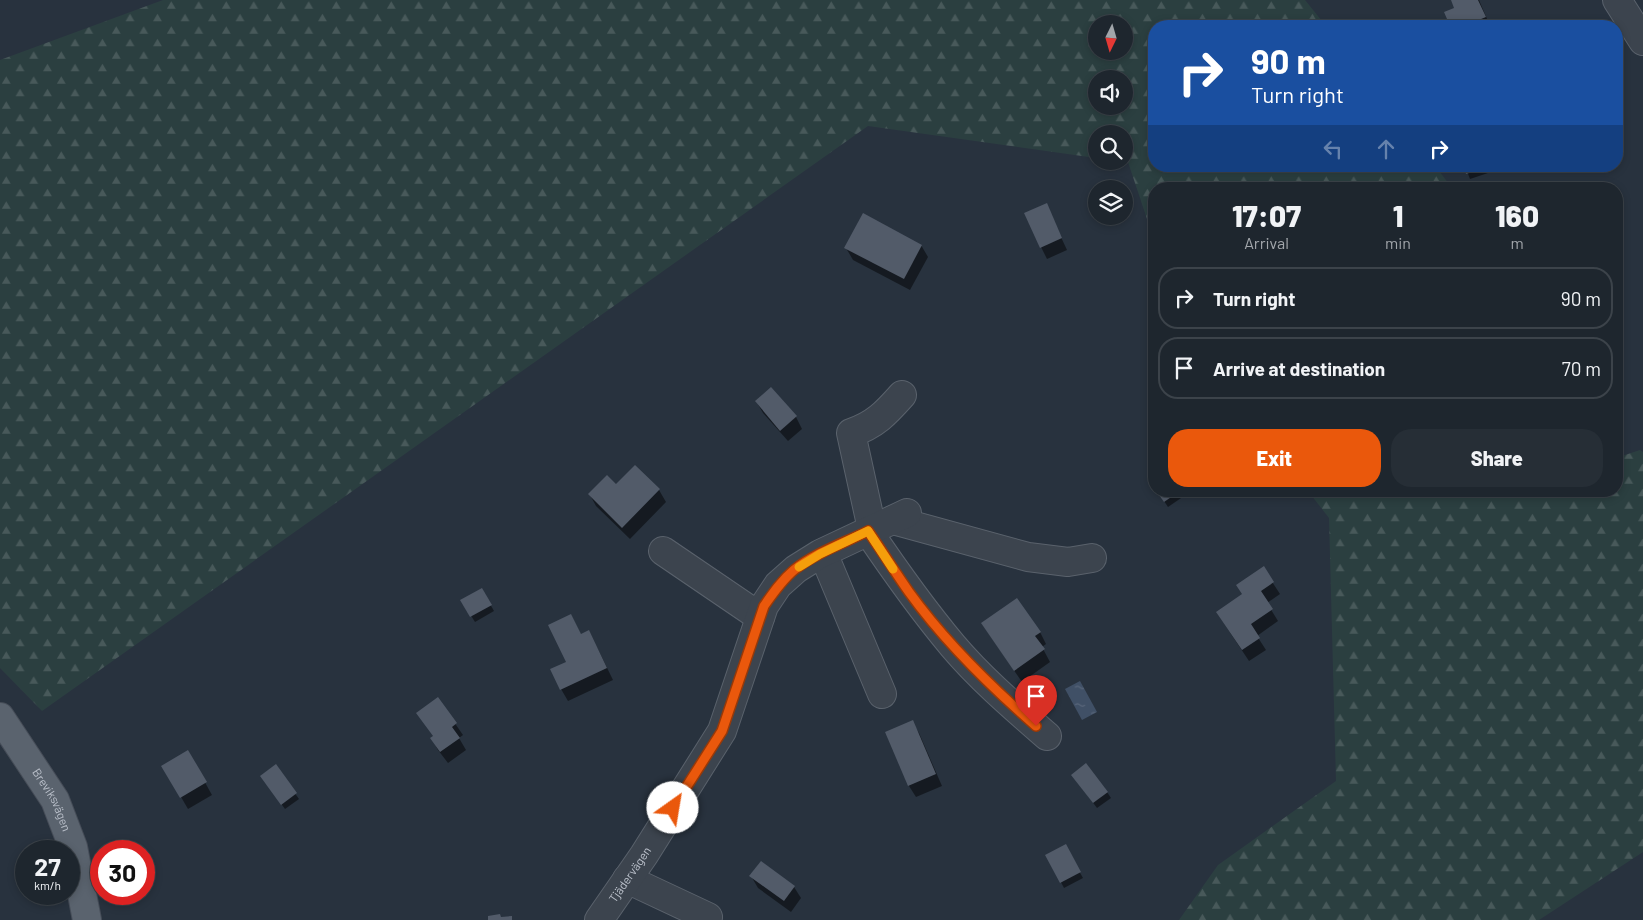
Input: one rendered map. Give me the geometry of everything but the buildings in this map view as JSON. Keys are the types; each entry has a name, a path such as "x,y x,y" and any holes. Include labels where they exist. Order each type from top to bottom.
{"main road":[{"name":"Breviksvägen","path":"0,716 56,800 73,847 87,920"}],"street":[{"path":"1617,0 1643,41"},
{"path":"902,395 883,416 860,430 850,433 910,593 954,647 1001,696 1047,736"},
{"path":"885,523 1028,557 1068,562 1092,558"},
{"name":"Tjädervägen","path":"599,920 722,731 764,606 778,585 796,569 823,553 885,523"},
{"path":"663,551 760,617"},
{"path":"823,553 882,694"},
{"path":"627,879 708,917"}],"green space":[{"path":"163,0 1305,0 1321,20 1148,20 1148,172 1440,172 1448,182 1148,182 1148,222 1131,170 1133,170 1133,125 1088,125 1088,157 868,126 42,711 0,668 0,60"},
{"path":"1640,450 1643,452 1643,852 1539,920 1179,920 1218,865 1336,781 1329,518 1313,497 1623,497 1623,456"}],"water":[{"path":"1080,681 1097,712 1082,720 1065,689"}],"slow traffic":[{"path":"799,567 820,554 868,531 893,569"}],"route":[{"path":"673,808 722,731 764,606 778,585 796,569 820,554 868,531 910,593 954,647 1001,696 1036,726"}]}
